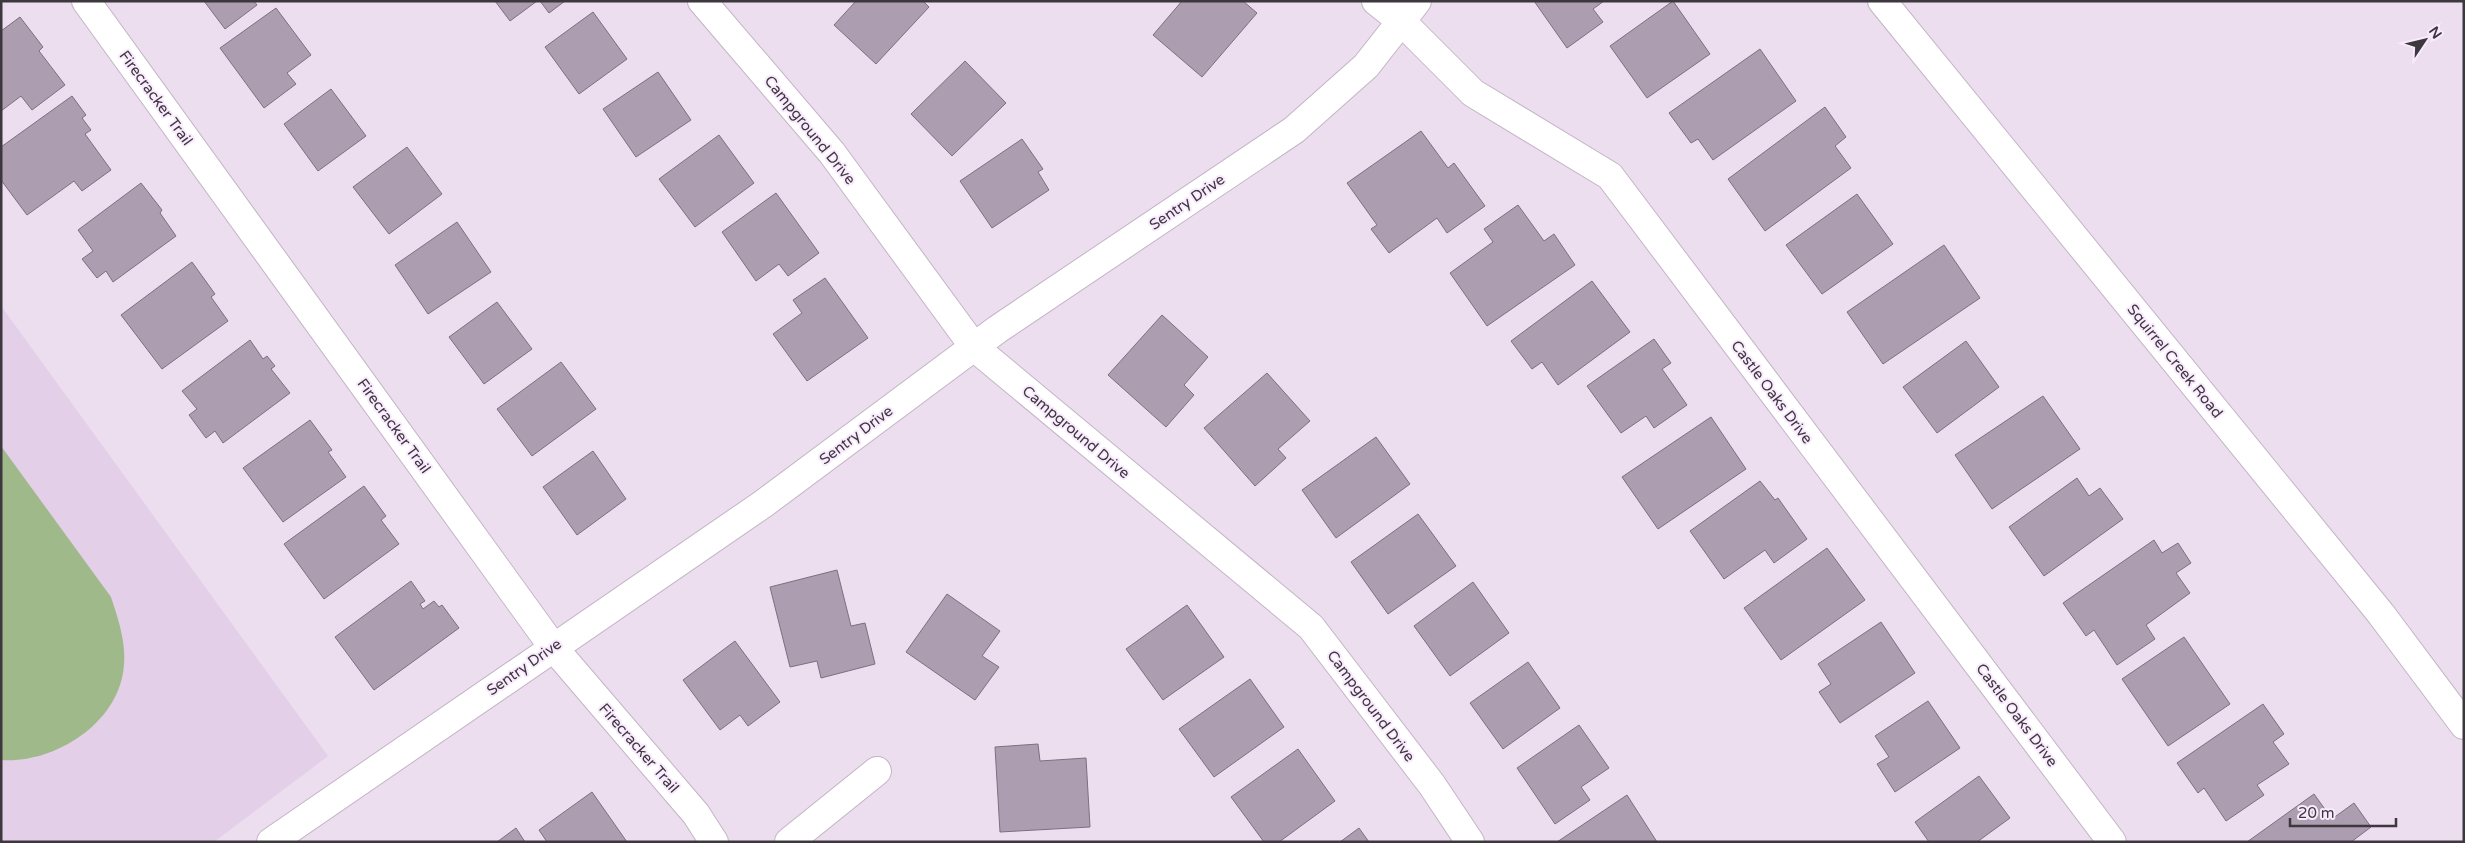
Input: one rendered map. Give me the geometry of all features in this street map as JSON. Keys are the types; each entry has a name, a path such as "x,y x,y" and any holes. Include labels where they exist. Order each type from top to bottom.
{"street":[{"name":"Firecracker Trail","path":"86,1 553,647 696,814 714,842"},
{"name":"Campground Drive","path":"702,1 832,154 974,347 1311,627 1432,785 1470,842"},
{"name":"Castle Oaks Drive","path":"1376,1 1409,11 1473,93 1610,176 2112,842"},
{"name":"Squirrel Creek Road","path":"1882,1 2381,614 2464,724"},
{"name":"Sentry Drive","path":"271,842 763,504 974,347 1294,130 1366,66 1409,11"},
{"path":"789,842 877,771"}],"shaded area":[{"path":"1,306 328,756 214,842 1,842"}],"green space":[{"path":"1,446 111,597 123,639 124,664 120,685 111,704 98,721 82,735 63,747 43,755 1,760"}],"building":[{"path":"204,1 254,1 257,5 225,29"},
{"path":"495,1 537,1 510,21"},
{"path":"540,1 565,1 549,13"},
{"path":"856,1 923,1 929,7 876,64 834,25"},
{"path":"1182,1 1243,1 1257,13 1202,77 1153,35"},
{"path":"1534,1 1604,1 1593,9 1603,22 1567,48"},
{"path":"1673,1 1710,54 1647,98 1610,46"},
{"path":"276,8 311,55 287,73 296,84 264,108 220,48"},
{"path":"593,12 627,59 579,94 545,47"},
{"path":"20,17 43,47 39,51 65,85 32,110 21,96 1,111 1,31"},
{"path":"1760,49 1796,101 1713,160 1698,139 1691,143 1669,113"},
{"path":"965,61 1006,103 952,156 911,114"},
{"path":"658,72 691,120 636,157 603,109"},
{"path":"331,89 366,136 318,171 284,124"},
{"path":"72,96 86,115 82,118 91,130 85,134 111,170 82,191 74,181 27,215 1,180 1,147"},
{"path":"1825,107 1846,137 1835,146 1851,168 1765,231 1728,179"},
{"path":"1421,131 1448,168 1454,163 1485,206 1447,233 1437,218 1389,253 1371,229 1377,225 1347,183"},
{"path":"719,135 754,183 695,227 659,179"},
{"path":"1022,139 1043,169 1038,172 1049,190 992,228 960,181"},
{"path":"407,147 442,194 389,234 353,187"},
{"path":"141,183 162,210 160,213 176,236 113,282 106,271 97,278 82,259 93,251 78,230"},
{"path":"776,193 819,253 788,276 779,264 756,281 722,232"},
{"path":"1857,194 1893,244 1822,294 1786,245"},
{"path":"1518,205 1544,241 1554,234 1575,265 1487,326 1450,273 1493,242 1484,229"},
{"path":"457,222 491,272 428,314 395,265"},
{"path":"1944,245 1980,298 1883,364 1847,312"},
{"path":"192,262 215,294 211,297 228,321 162,369 121,315"},
{"path":"825,278 868,338 807,381 773,334 802,313 793,300"},
{"path":"1592,281 1630,332 1558,385 1542,362 1532,369 1511,341"},
{"path":"497,302 532,349 484,384 449,337"},
{"path":"1162,315 1208,357 1184,385 1194,395 1166,427 1108,375"},
{"path":"1654,339 1671,363 1662,369 1687,405 1654,428 1646,416 1621,433 1587,386"},
{"path":"250,340 263,359 267,356 275,366 271,369 290,393 223,443 215,431 206,438 189,415 197,409 182,391"},
{"path":"1966,341 1999,387 1937,433 1903,387"},
{"path":"561,362 596,409 532,456 497,409"},
{"path":"1267,373 1310,421 1278,449 1286,458 1255,486 1204,428"},
{"path":"2043,396 2080,449 1992,509 1955,455"},
{"path":"1711,417 1746,469 1658,529 1622,477"},
{"path":"310,420 332,450 328,452 346,477 283,522 243,468"},
{"path":"1376,437 1410,484 1336,538 1302,490"},
{"path":"593,451 626,499 577,535 543,487"},
{"path":"2077,478 2089,496 2100,488 2123,519 2044,576 2009,527"},
{"path":"1760,481 1775,500 1778,498 1807,539 1774,563 1765,550 1724,579 1690,531"},
{"path":"364,486 386,516 381,520 399,544 324,599 284,544"},
{"path":"1418,514 1456,566 1388,614 1351,562"},
{"path":"2154,540 2162,553 2178,543 2191,563 2176,573 2190,593 2146,625 2155,639 2117,665 2094,630 2086,636 2063,603"},
{"path":"1827,548 1865,600 1781,660 1744,608"},
{"path":"837,570 851,626 865,623 875,664 821,678 817,661 790,667 770,587"},
{"path":"411,581 425,601 420,604 423,609 434,601 439,607 442,605 459,628 374,690 335,637"},
{"path":"1473,582 1509,633 1450,676 1414,626"},
{"path":"947,594 1000,631 982,656 999,667 975,700 906,652"},
{"path":"1187,605 1224,657 1163,700 1126,649"},
{"path":"1881,622 1915,673 1840,723 1819,692 1831,684 1818,664"},
{"path":"2184,637 2230,704 2168,746 2122,679"},
{"path":"735,641 780,702 748,726 740,715 720,730 683,680"},
{"path":"1528,662 1560,708 1503,749 1470,703"},
{"path":"1250,679 1284,727 1214,777 1179,729"},
{"path":"1928,701 1960,748 1895,792 1877,764 1889,757 1875,736"},
{"path":"2263,704 2284,734 2273,742 2289,764 2257,785 2264,795 2226,821 2204,788 2198,793 2177,763"},
{"path":"1579,725 1609,768 1581,787 1590,800 1555,824 1517,768"},
{"path":"1038,744 1040,761 1086,758 1090,827 1000,832 995,747"},
{"path":"1298,749 1335,801 1279,842 1264,842 1231,797"},
{"path":"1979,776 2010,818 1977,842 1929,842 1915,822"},
{"path":"592,792 627,842 547,842 539,830"},
{"path":"2314,794 2332,819 2354,803 2371,827 2351,842 2247,842"},
{"path":"1627,795 1657,842 1557,842"},
{"path":"516,828 525,842 497,842"},
{"path":"1359,828 1369,842 1340,842"}]}
